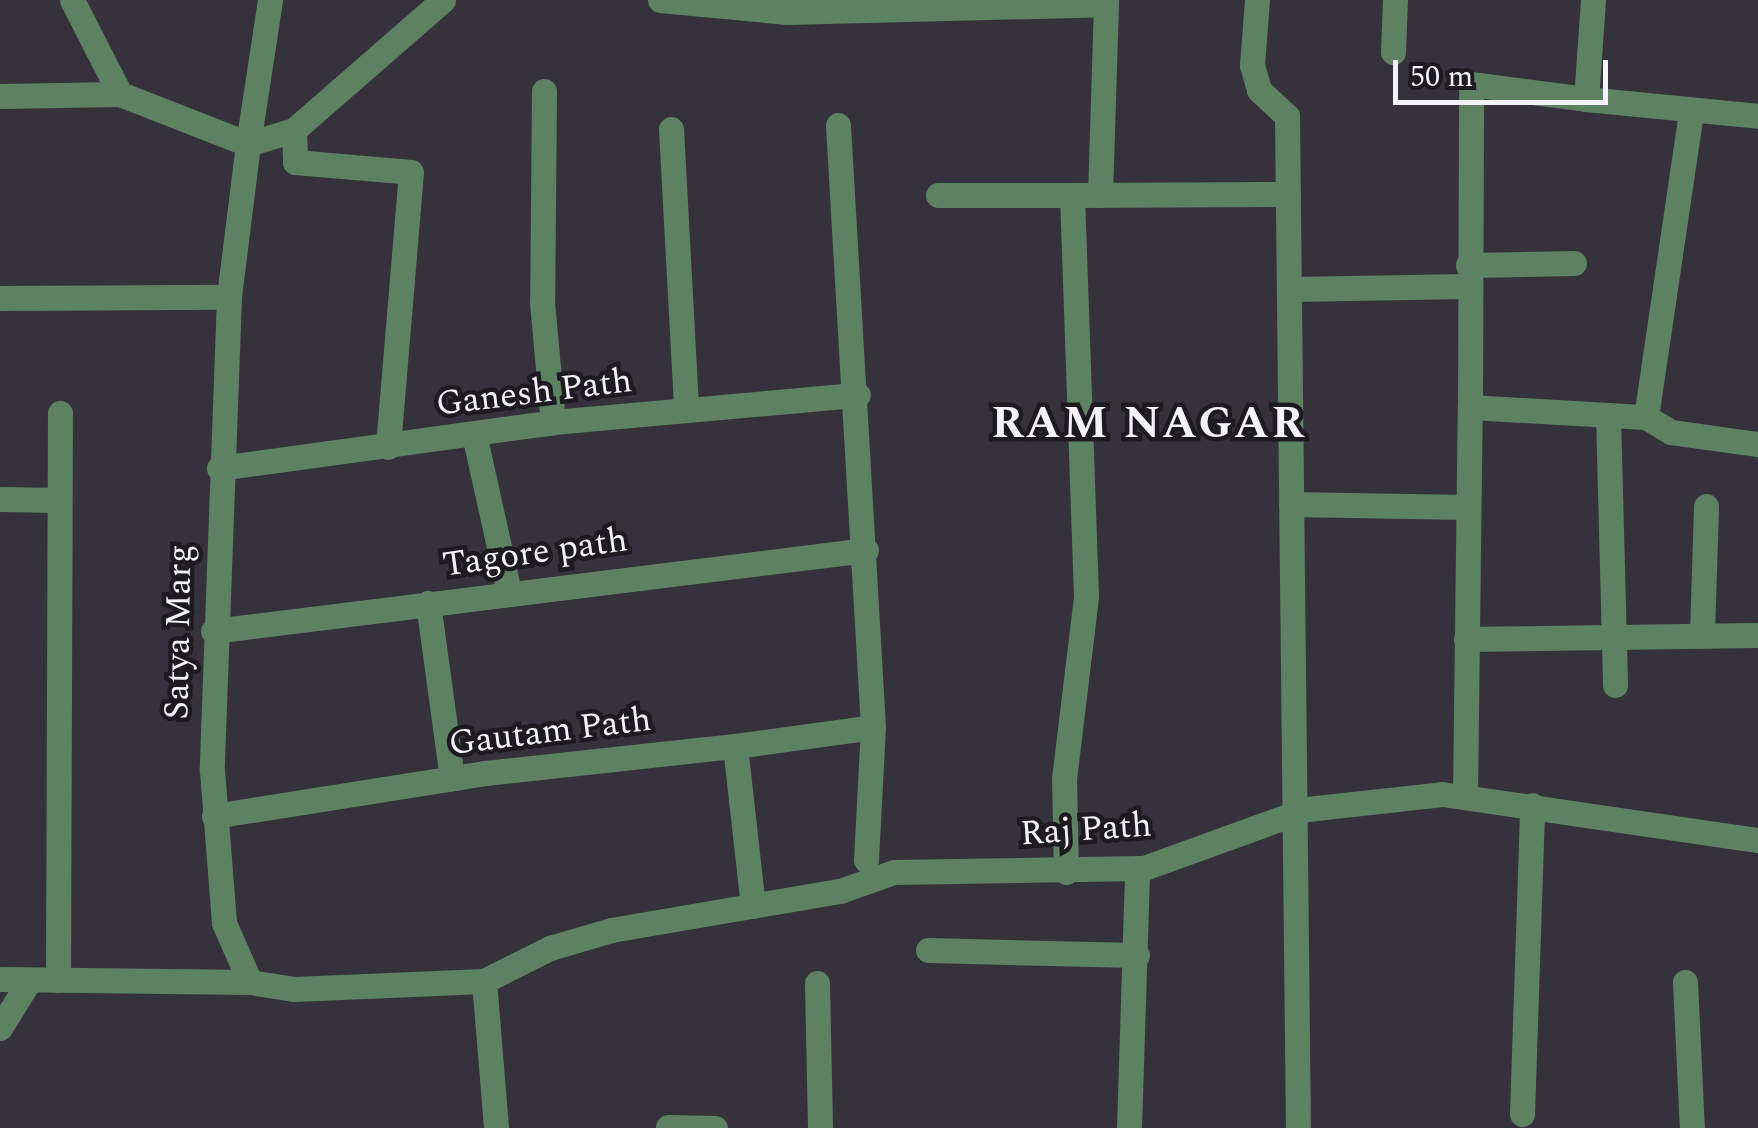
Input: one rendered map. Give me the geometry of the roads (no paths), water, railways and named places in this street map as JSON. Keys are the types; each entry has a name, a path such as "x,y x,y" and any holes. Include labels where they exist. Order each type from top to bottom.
{"street":[{"path":"72,0 120,94"},
{"name":"Satya Marg","path":"250,982 224,924 214,816 213,631 228,297 270,0"},
{"path":"0,96 120,94 248,144 294,130 443,0"},
{"path":"660,0 786,6 1106,2 1100,195"},
{"path":"1257,0 1252,65 1258,90 1287,116 1298,1128"},
{"path":"1393,52 1395,0"},
{"path":"1586,99 1593,0"},
{"path":"1465,797 1470,84 1758,116"},
{"path":"544,91 542,302 553,422"},
{"path":"1646,417 1690,111"},
{"path":"838,125 858,396 873,727 866,860"},
{"path":"671,129 686,410"},
{"path":"294,130 295,162 411,172 388,447"},
{"path":"938,195 1288,194"},
{"path":"1066,872 1064,779 1086,596 1072,196"},
{"path":"1290,289 1468,276 1574,263"},
{"path":"0,298 228,297"},
{"name":"Ganesh Path","path":"219,468 553,422 858,396"},
{"path":"1470,407 1646,417 1671,432 1758,444"},
{"path":"58,980 60,413"},
{"path":"1608,415 1615,685"},
{"path":"474,434 508,592"},
{"path":"0,500 59,500"},
{"path":"1291,504 1467,507"},
{"path":"1702,634 1706,506"},
{"name":"Tagore path","path":"213,631 866,550"},
{"path":"428,603 452,778"},
{"path":"1466,639 1758,635"},
{"name":"Gautam Path","path":"214,816 452,778 873,727"},
{"path":"735,746 753,906"},
{"name":"Raj Path","path":"484,982 550,948 610,930 840,891 894,872 1137,868 1297,814 1442,794 1758,840"},
{"path":"1522,1114 1532,806"},
{"path":"1129,1128 1137,868"},
{"path":"928,950 1137,955"},
{"path":"0,980 250,982 294,990 484,982 496,1128"},
{"path":"0,1028 29,980"},
{"path":"1685,982 1692,1128"},
{"path":"817,983 820,1128"},
{"path":"668,1127 715,1128"}],"district":[{"name":"RAM NAGAR","path":"1149,424"}]}
